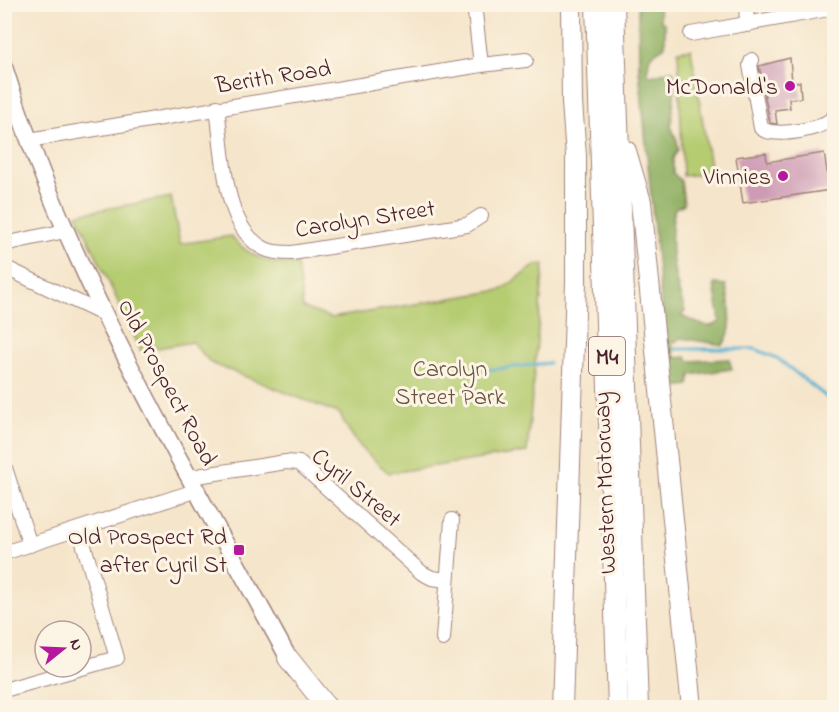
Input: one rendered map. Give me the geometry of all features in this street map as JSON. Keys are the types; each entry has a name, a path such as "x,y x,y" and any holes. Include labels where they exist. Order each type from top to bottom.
{"highway":[{"path":"562,708 575,304 576,156 572,102 570,4"},
{"name":"Western Motorway","path":"596,4 618,708"},
{"name":"Western Motorway","path":"614,4 638,708"},
{"path":"548,708 553,690 555,642 566,357 565,205 572,102"},
{"path":"618,123 641,202 692,708"},
{"path":"288,658 307,708"},
{"path":"288,658 328,708"}],"main road":[{"name":"Old Prospect Road","path":"4,67 29,140 65,231 103,314 315,708"}],"street":[{"path":"474,4 481,65"},
{"path":"746,4 747,25"},
{"path":"691,34 834,8"},
{"name":"Berith Road","path":"29,140 217,107 481,65 526,60"},
{"path":"752,60 750,65 761,128 775,134 825,125 834,116"},
{"name":"Carolyn Street","path":"217,107 230,199 237,222 248,237 265,249 292,253 467,225 481,216"},
{"path":"4,244 65,231"},
{"path":"4,267 103,314"},
{"name":"Cyril Street","path":"4,553 79,529 194,483 286,462 299,463 422,573 432,578 447,580"},
{"path":"4,465 30,545"},
{"path":"443,639 453,520"},
{"path":"4,690 117,658 79,529"}],"green space":[{"path":"638,5 659,5 660,20 665,24 665,46 650,56 647,73 652,76 672,70 676,77 671,127 677,140 678,150 673,158 673,173 681,181 684,204 675,208 671,247 674,273 685,311 681,316 707,326 720,321 714,284 726,285 730,316 729,331 723,345 681,338 672,344 675,358 686,357 690,361 729,359 732,369 691,375 689,385 669,388 639,69"},
{"path":"691,49 711,173 683,176 678,51"},
{"name":"Carolyn Street Park","path":"171,197 180,244 231,236 245,249 261,258 278,263 297,264 303,308 331,318 501,290 536,265 544,264 527,452 389,473 361,447 340,414 211,363 192,342 141,351 77,214"}],"building":[{"path":"790,58 792,82 800,82 801,98 789,99 790,108 775,110 777,124 770,123 759,66"},
{"name":"Vinnies","path":"766,153 767,162 824,153 830,190 743,203 736,157"}],"waterway":[{"path":"675,349 755,349 777,358 834,403"},
{"path":"487,370 549,363"}],"place":[{"name":"McDonald's","path":"790,86"},
{"name":"Vinnies","path":"783,176"},
{"name":"Old Prospect Rd after Cyril St","path":"239,550"}]}
